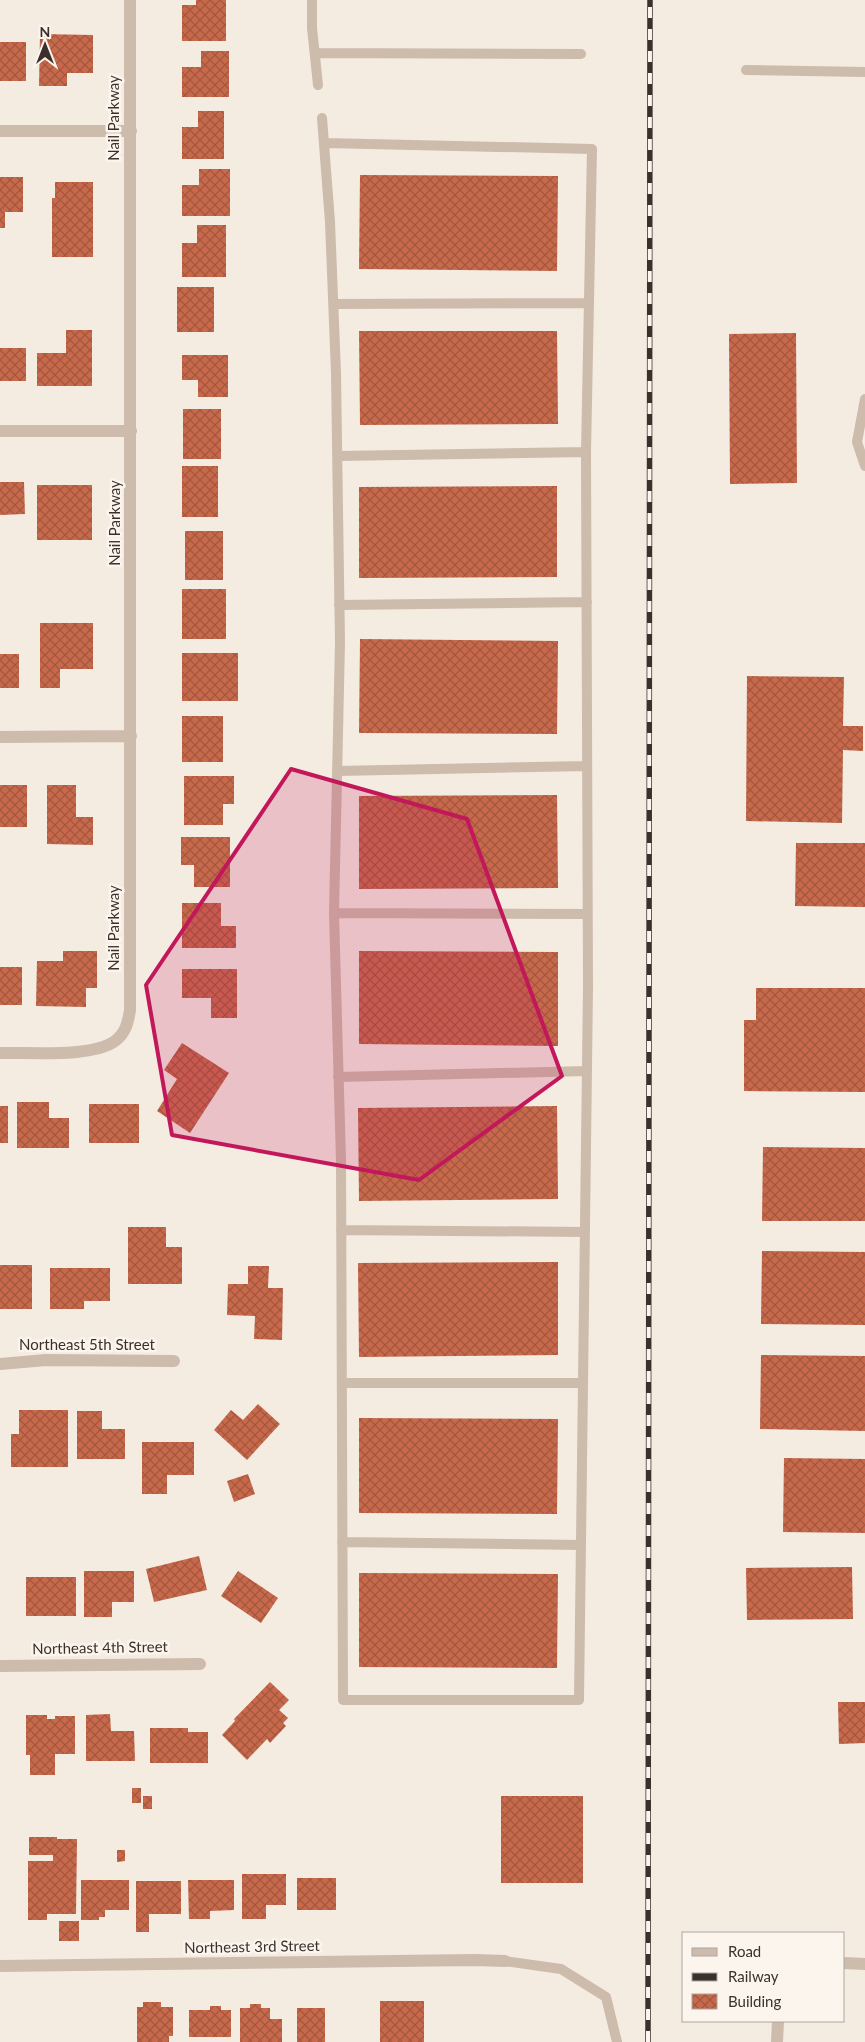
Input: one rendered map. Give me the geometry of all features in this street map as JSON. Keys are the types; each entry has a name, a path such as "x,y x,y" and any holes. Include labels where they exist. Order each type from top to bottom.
{"street":[{"name":"Nail Parkway","path":"0,1053 94,1050 115,1041 122,1034 127,1025 130,1010 130,0"},
{"path":"0,131 131,131"},
{"path":"0,431 131,431"},
{"path":"0,737 131,736"},
{"name":"Northeast 5th Street","path":"0,1364 46,1360 174,1361"},
{"name":"Northeast 4th Street","path":"0,1666 200,1664"},
{"name":"Northeast 3rd Street","path":"0,1966 505,1961"},
{"path":"845,1963 865,1964"},
{"path":"777,2042 778,2022"}],"lane":[{"path":"312,0 318,85"},
{"path":"315,53 581,54"},
{"path":"746,70 865,72"},
{"path":"322,118 334,304 338,456 339,605 334,912 341,1230 343,1700 580,1700 588,914 586,452 592,149 325,143"},
{"path":"334,304 589,303"},
{"path":"865,399 856,442 865,466"},
{"path":"338,456 586,452"},
{"path":"339,605 587,602"},
{"path":"337,771 587,766"},
{"path":"334,912 588,914"},
{"path":"338,1077 587,1072"},
{"path":"341,1230 585,1232"},
{"path":"342,1383 583,1382"},
{"path":"342,1542 581,1545"},
{"path":"505,1961 561,1969 606,1997 617,2042"}],"highlighted area":[{"path":"291,769 467,819 562,1076 419,1180 172,1135 146,985"}],"building":[{"path":"196,0 226,0 226,41 182,41 182,5 196,5"},
{"path":"40,34 93,35 93,73 67,73 67,86 39,86"},
{"path":"0,42 26,42 26,81 0,81"},
{"path":"201,51 229,51 229,97 182,97 182,67 201,67"},
{"path":"198,111 224,111 224,159 182,159 182,127 198,127"},
{"path":"199,169 230,169 230,216 182,216 182,185 199,185"},
{"path":"360,175 558,176 557,271 359,269"},
{"path":"0,177 23,177 23,212 5,212 5,228 0,228"},
{"path":"55,182 93,182 93,257 52,257 52,198 55,198"},
{"path":"197,225 226,225 226,277 182,277 182,243 197,243"},
{"path":"177,287 214,287 214,332 177,332"},
{"path":"66,330 92,330 92,386 37,386 37,353 66,353"},
{"path":"359,331 557,331 558,424 360,425"},
{"path":"796,333 797,483 730,484 729,334"},
{"path":"0,348 26,348 26,381 0,381"},
{"path":"182,355 228,355 228,397 198,397 198,380 182,380"},
{"path":"183,409 221,409 221,459 183,459"},
{"path":"182,466 218,466 218,517 182,517"},
{"path":"0,482 24,482 25,514 0,515"},
{"path":"37,485 92,485 92,540 37,540"},
{"path":"557,486 557,577 359,578 359,487"},
{"path":"185,531 223,531 223,580 185,580"},
{"path":"182,589 226,589 226,639 182,639"},
{"path":"40,623 93,623 93,669 60,669 60,688 40,688"},
{"path":"360,639 558,641 557,734 359,733"},
{"path":"182,653 238,653 238,701 182,701"},
{"path":"0,654 19,654 19,688 0,688"},
{"path":"747,676 844,677 843,726 863,726 863,751 843,750 842,823 746,821"},
{"path":"182,716 223,716 223,762 182,762"},
{"path":"184,776 234,776 234,804 223,804 223,825 184,825"},
{"path":"0,785 27,785 27,827 0,827"},
{"path":"47,785 76,785 76,817 93,817 93,845 47,844"},
{"path":"557,795 558,888 359,889 359,796"},
{"path":"181,837 230,837 230,887 194,887 194,865 181,865"},
{"path":"796,843 865,843 865,907 795,906"},
{"path":"182,903 221,903 221,926 236,926 236,948 182,948"},
{"path":"63,951 97,951 97,988 86,988 86,1007 36,1006 37,961 63,961"},
{"path":"359,951 558,952 558,1046 359,1044"},
{"path":"0,967 22,967 22,1005 0,1005"},
{"path":"182,969 237,969 237,1018 211,1018 211,998 182,998"},
{"path":"756,988 865,988 865,1092 744,1091 744,1020 756,1020"},
{"path":"182,1043 229,1073 190,1133 157,1111 177,1079 164,1070"},
{"path":"17,1102 49,1102 49,1118 69,1118 69,1148 17,1148"},
{"path":"89,1104 139,1104 139,1143 89,1143"},
{"path":"0,1106 8,1106 8,1143 0,1143"},
{"path":"557,1106 558,1199 359,1201 358,1108"},
{"path":"763,1147 865,1148 865,1221 762,1221"},
{"path":"128,1227 166,1227 166,1247 182,1247 182,1284 128,1284"},
{"path":"762,1251 865,1252 865,1325 761,1324"},
{"path":"558,1262 558,1355 359,1357 358,1263"},
{"path":"0,1265 32,1265 32,1309 0,1309"},
{"path":"248,1266 269,1266 268,1288 283,1288 282,1340 254,1339 255,1316 227,1315 228,1284 248,1284"},
{"path":"50,1268 110,1268 110,1301 84,1301 84,1309 50,1309"},
{"path":"761,1355 865,1356 865,1431 760,1429"},
{"path":"258,1404 280,1424 247,1460 214,1430 231,1410 243,1420"},
{"path":"19,1410 68,1410 68,1467 11,1467 11,1434 19,1434"},
{"path":"77,1411 102,1411 102,1429 125,1429 125,1459 77,1459"},
{"path":"359,1418 558,1419 557,1514 359,1513"},
{"path":"142,1442 194,1442 194,1475 167,1475 167,1494 142,1494"},
{"path":"784,1458 865,1459 865,1533 783,1532"},
{"path":"248,1474 255,1494 234,1502 227,1481"},
{"path":"199,1556 207,1590 154,1602 146,1569"},
{"path":"852,1567 853,1619 747,1620 746,1568"},
{"path":"84,1571 134,1571 134,1602 112,1602 112,1617 84,1617"},
{"path":"238,1571 278,1598 261,1623 221,1596"},
{"path":"359,1573 558,1574 557,1668 359,1667"},
{"path":"26,1577 76,1577 76,1616 26,1616"},
{"path":"270,1682 289,1700 279,1710 288,1718 283,1723 286,1726 270,1743 267,1739 247,1760 222,1735 235,1721 234,1719"},
{"path":"838,1702 865,1702 865,1743 839,1744"},
{"path":"110,1714 111,1731 134,1731 135,1761 86,1761 86,1715"},
{"path":"26,1715 47,1715 47,1719 55,1719 55,1716 75,1716 75,1754 55,1754 55,1775 30,1775 30,1755 26,1755"},
{"path":"150,1728 188,1728 188,1732 208,1732 208,1763 150,1763"},
{"path":"132,1788 141,1788 141,1803 132,1803"},
{"path":"143,1796 152,1796 152,1809 143,1809"},
{"path":"501,1796 583,1796 583,1883 501,1883"},
{"path":"29,1837 77,1839 76,1914 47,1914 47,1920 28,1920 28,1861 53,1861 53,1855 29,1855"},
{"path":"117,1850 125,1850 125,1861 117,1862"},
{"path":"242,1874 286,1874 286,1905 266,1905 266,1919 242,1919"},
{"path":"297,1878 336,1878 336,1910 297,1910"},
{"path":"81,1880 129,1880 129,1910 105,1910 105,1917 99,1917 99,1920 81,1920"},
{"path":"188,1880 234,1880 234,1910 210,1911 210,1919 189,1919"},
{"path":"136,1881 181,1881 181,1914 149,1914 149,1932 136,1932"},
{"path":"59,1921 79,1921 79,1941 59,1941"},
{"path":"380,2001 424,2001 424,2042 380,2042"},
{"path":"143,2002 161,2002 161,2007 173,2007 173,2036 169,2036 169,2042 137,2042 137,2007 143,2007"},
{"path":"250,2004 261,2004 261,2008 270,2008 270,2019 282,2019 282,2042 240,2042 240,2008 250,2008"},
{"path":"210,2006 221,2006 221,2010 231,2010 231,2037 189,2037 189,2010 210,2010"},
{"path":"297,2008 325,2008 325,2042 297,2042"}],"railway":[{"path":"648,2042 650,0"}]}
